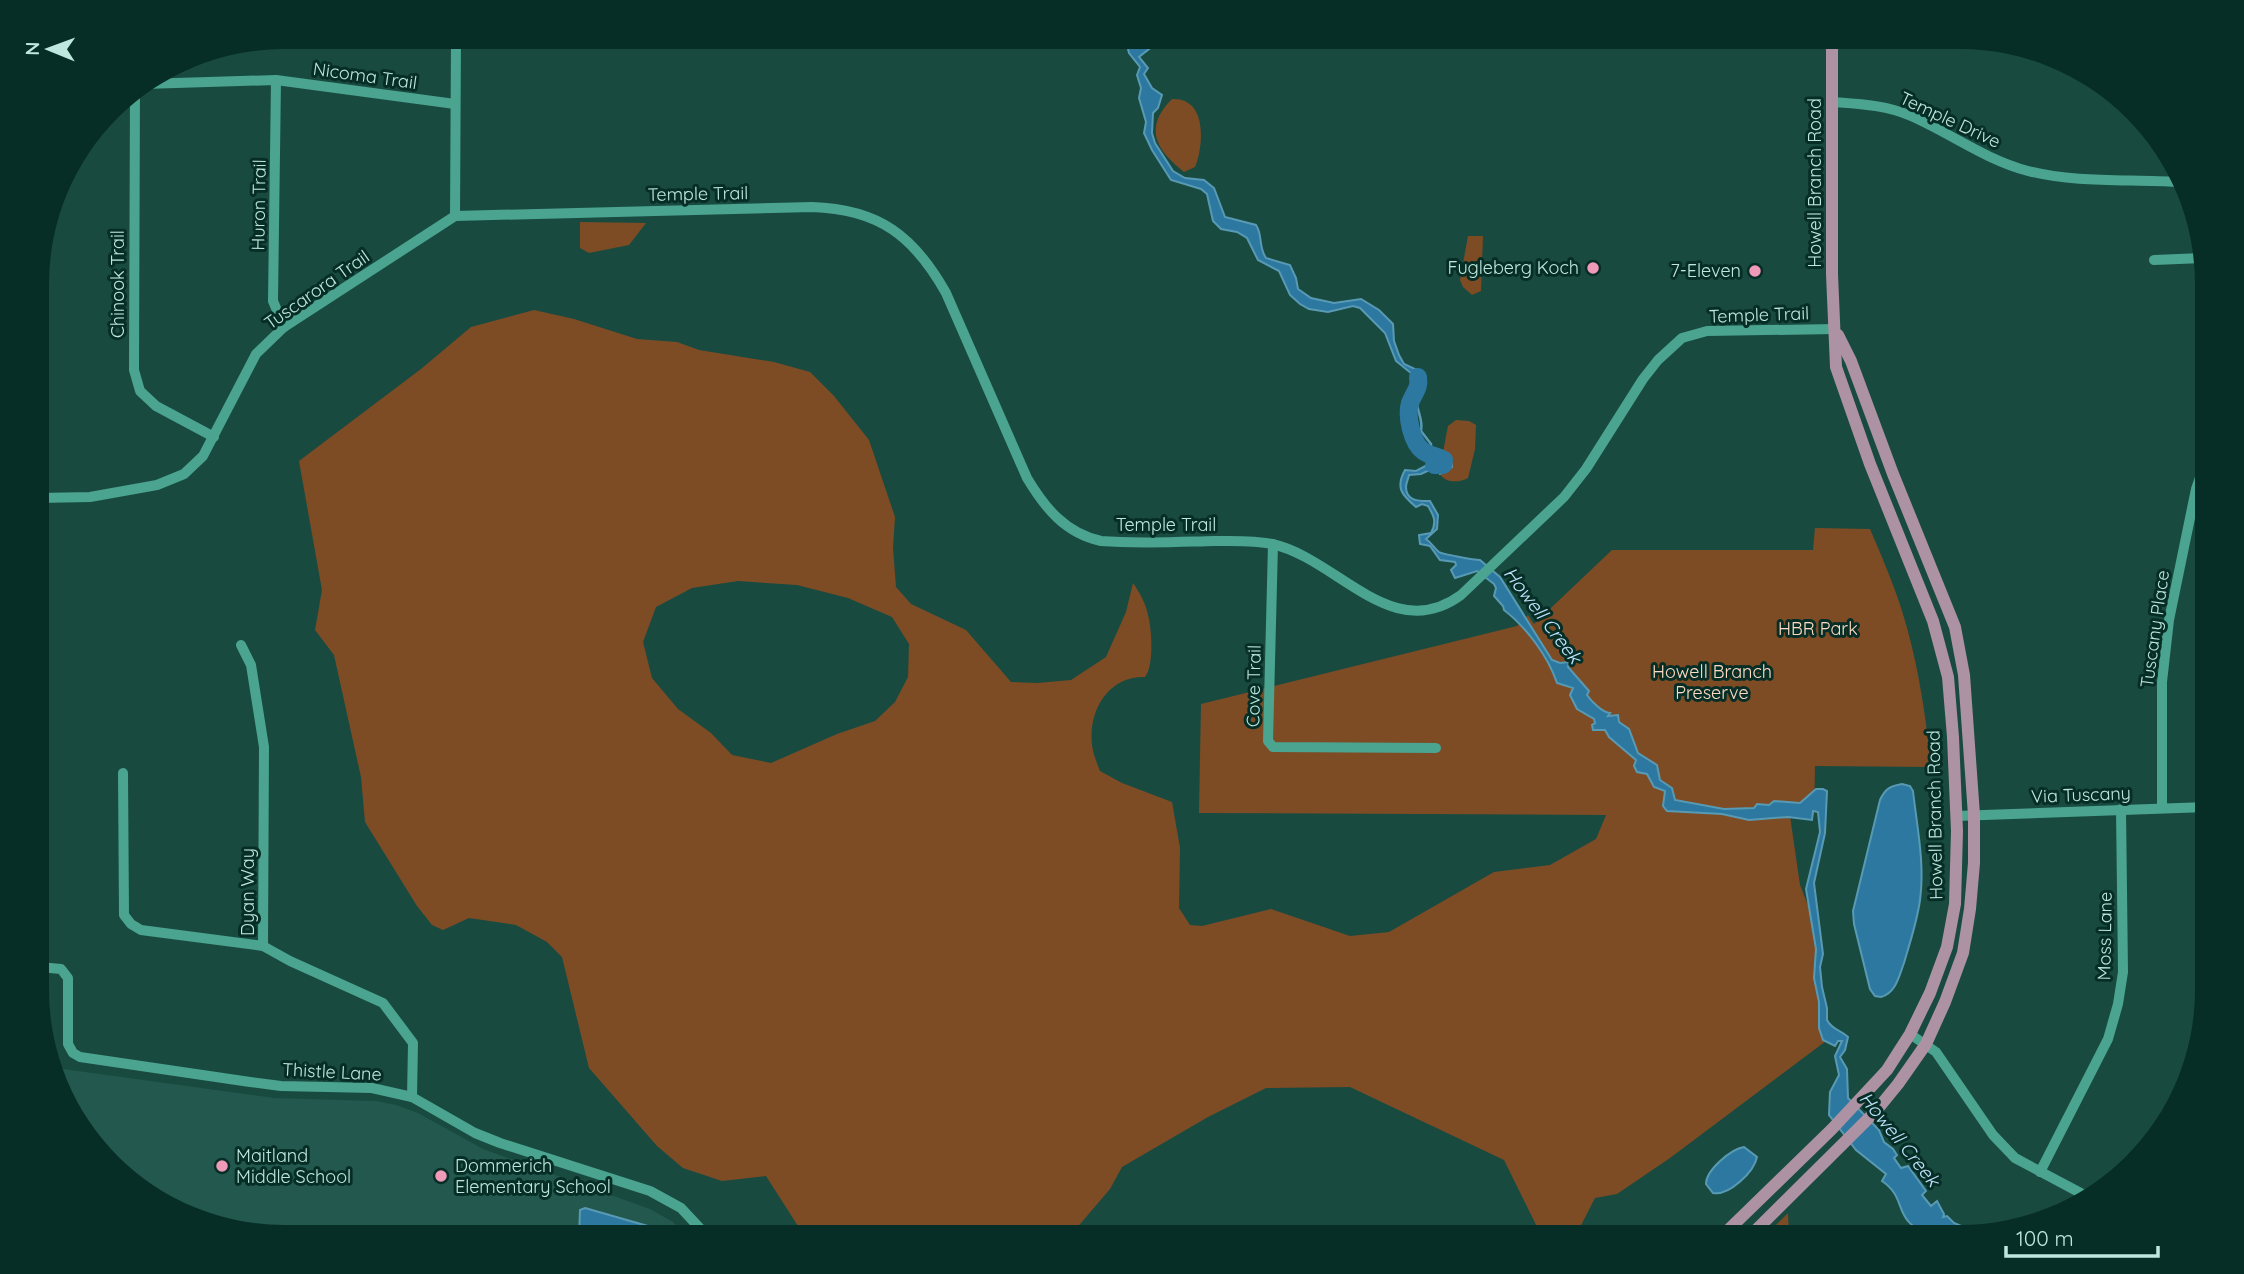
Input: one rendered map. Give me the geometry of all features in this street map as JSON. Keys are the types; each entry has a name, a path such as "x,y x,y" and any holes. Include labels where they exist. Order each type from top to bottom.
{"main road":[{"name":"Howell Branch Road","path":"1734,1224 1832,1129 1887,1070 1910,1034 1930,992 1947,947 1955,904 1956,816 1948,677 1933,621 1870,464 1836,367 1832,274 1832,49"},
{"name":"Howell Branch Road","path":"1762,1224 1876,1111 1899,1084 1926,1044 1963,953 1975,863 1975,815 1964,675 1955,627 1892,474 1851,361 1835,329"}],"street":[{"path":"454,216 456,49"},
{"name":"Nicoma Trail","path":"163,83 276,80 455,104"},
{"name":"Huron Trail","path":"276,80 273,301 284,327"},
{"name":"Temple Drive","path":"1833,102 1877,106 1902,113 1948,134 1985,156 2029,171 2068,177 2170,181"},
{"name":"Chinook Trail","path":"135,103 134,370 140,391 156,406 214,437"},
{"name":"Temple Trail","path":"454,216 812,207 863,214 902,235 933,269 1027,478 1044,506 1063,523 1083,536 1101,541 1237,541 1273,544 1305,558 1369,596 1408,611 1428,610 1445,605 1461,595 1564,497 1586,469 1643,379 1658,359 1682,338 1707,331 1835,329"},
{"name":"Tuscarora Trail","path":"49,498 90,497 157,485 184,474 203,456 256,354 284,327 454,216"},
{"path":"2154,260 2193,258"},
{"name":"Tuscany Place","path":"2162,807 2162,682 2169,620 2194,499"},
{"name":"Cove Trail","path":"1273,544 1268,741 1273,747 1436,748"},
{"name":"Dyan Way","path":"241,645 251,665 264,747 263,946 383,1003 413,1043 412,1097"},
{"path":"123,773 124,915 131,925 141,930 263,946"},
{"name":"Via Tuscany","path":"1956,816 2194,807"},
{"name":"Moss Lane","path":"2040,1172 2108,1039 2118,1004 2123,972 2121,809"},
{"name":"Thistle Lane","path":"49,968 61,969 68,978 68,1044 73,1053 80,1057 281,1086 372,1088 412,1097 475,1133 500,1143 650,1191 681,1208 697,1225"},
{"path":"1910,1034 1936,1052 1993,1135 2015,1158 2078,1192"}],"shaded area":[{"path":"63,1069 274,1098 376,1101 396,1105 418,1113 483,1149 650,1209 676,1225 284,1225 223,1217 194,1207 167,1193 141,1176 118,1156 89,1120 73,1094"}],"green space":[{"path":"1172,99 1183,100 1192,106 1200,124 1200,147 1195,167 1184,172 1166,155 1157,138 1158,120"},
{"path":"580,222 646,223 629,245 589,253 580,248"},
{"path":"1468,236 1483,236 1481,291 1472,295 1460,280"},
{"path":"534,310 574,319 637,339 677,342 699,350 774,362 810,372 834,396 869,440 895,517 893,548 896,587 911,604 966,630 1011,682 1071,680 1106,657 1126,612 1133,583 1147,611 1150,665 1145,677 1121,682 1103,698 1093,720 1093,748 1100,771 1122,783 1172,802 1180,848 1179,908 1190,925 1202,926 1271,909 1350,936 1389,932 1494,872 1550,865 1596,839 1606,815 1199,813 1201,704 1517,626 1528,615 1534,624 1612,550 1813,550 1815,528 1870,529 1901,607 1913,652 1931,767 1815,766 1814,815 1790,816 1800,885 1814,921 1823,1018 1834,1035 1670,1158 1617,1194 1595,1198 1582,1224 1536,1224 1504,1160 1350,1087 1266,1088 1208,1117 1122,1167 1110,1189 1080,1225 797,1225 766,1176 722,1181 683,1168 657,1146 589,1068 562,957 547,942 516,925 469,918 443,930 432,925 417,906 365,822 361,777 334,655 315,630 322,590 299,461 421,369 471,327","holes":["738,581 797,585 848,598 892,617 909,644 908,677 895,702 875,721 837,734 771,763 732,755 711,733 678,709 652,678 643,642 656,607 692,588"]},
{"path":"1456,420 1469,421 1476,425 1475,449 1468,478 1461,481 1445,479 1440,474 1448,470 1451,460 1443,452 1448,426"},
{"path":"1788,1213 1788,1224 1777,1224"}],"water":[{"path":"1128,49 1149,49 1139,57 1148,68 1144,74 1152,88 1162,95 1158,108 1153,113 1152,133 1155,143 1173,171 1185,178 1204,180 1214,188 1225,217 1256,225 1266,258 1290,265 1298,289 1311,298 1334,303 1361,299 1379,310 1393,324 1394,341 1404,364 1415,369 1421,376 1418,398 1412,397 1417,378 1396,361 1385,333 1360,308 1353,306 1328,312 1309,309 1300,304 1290,295 1279,271 1258,260 1247,238 1237,232 1221,229 1213,221 1207,194 1201,189 1171,180 1144,133 1146,122 1139,98 1141,88 1137,75 1140,67"},
{"path":"1438,453 1443,454 1451,460 1452,467 1440,474 1434,468 1421,474 1409,475 1406,486 1408,496 1415,500 1430,501 1438,515 1437,529 1426,539 1439,552 1480,560 1500,577 1552,660 1569,662 1568,667 1589,691 1587,695 1591,700 1610,713 1608,716 1618,715 1619,722 1629,729 1638,753 1657,765 1660,780 1672,788 1675,800 1724,809 1754,808 1757,804 1769,805 1774,801 1800,803 1816,789 1827,791 1825,833 1814,883 1823,954 1820,967 1827,1020 1831,1026 1848,1037 1840,1057 1847,1069 1848,1098 1879,1130 1884,1142 1897,1155 1894,1158 1901,1168 1908,1166 1926,1191 1922,1195 1931,1206 1937,1201 1943,1217 1947,1216 1956,1224 1911,1224 1893,1191 1882,1181 1886,1174 1856,1150 1829,1115 1830,1092 1839,1075 1835,1056 1842,1041 1838,1041 1835,1046 1823,1040 1819,1028 1819,1002 1814,978 1816,949 1806,889 1820,832 1818,812 1813,811 1812,820 1788,817 1749,820 1722,814 1667,811 1663,806 1665,791 1654,787 1647,774 1637,772 1634,766 1636,760 1609,737 1605,730 1593,730 1594,719 1577,709 1570,695 1573,688 1557,683 1535,643 1494,596 1494,584 1477,571 1455,578 1451,570 1456,565 1455,562 1440,560 1430,546 1420,544 1419,535 1431,533 1434,526 1433,516 1428,506 1422,504 1416,507 1407,499 1400,486 1405,470 1416,471 1442,460 1435,458"},
{"path":"1902,784 1910,786 1913,791 1921,859 1920,900 1904,963 1894,988 1881,997 1875,996 1870,989 1853,911 1880,800 1888,789"},
{"path":"1744,1147 1757,1157 1751,1169 1733,1187 1713,1193 1706,1184 1710,1173 1726,1156"},
{"path":"585,1208 643,1225 579,1225 580,1210"}],"waterway":[{"name":"Howell Creek","path":"1418,377 1417,388 1410,403 1409,422 1419,447 1444,460 1443,465 1434,465"},
{"path":"1417,396 1421,431 1439,457"}],"place":[{"name":"Fugleberg Koch","path":"1593,268"},
{"name":"7-Eleven","path":"1755,271"},
{"name":"Maitland Middle School","path":"222,1166"},
{"name":"Dommerich Elementary School","path":"441,1176"}],"park label":[{"name":"HBR Park","path":"1818,629"},
{"name":"Howell Branch Preserve","path":"1712,682"}]}
